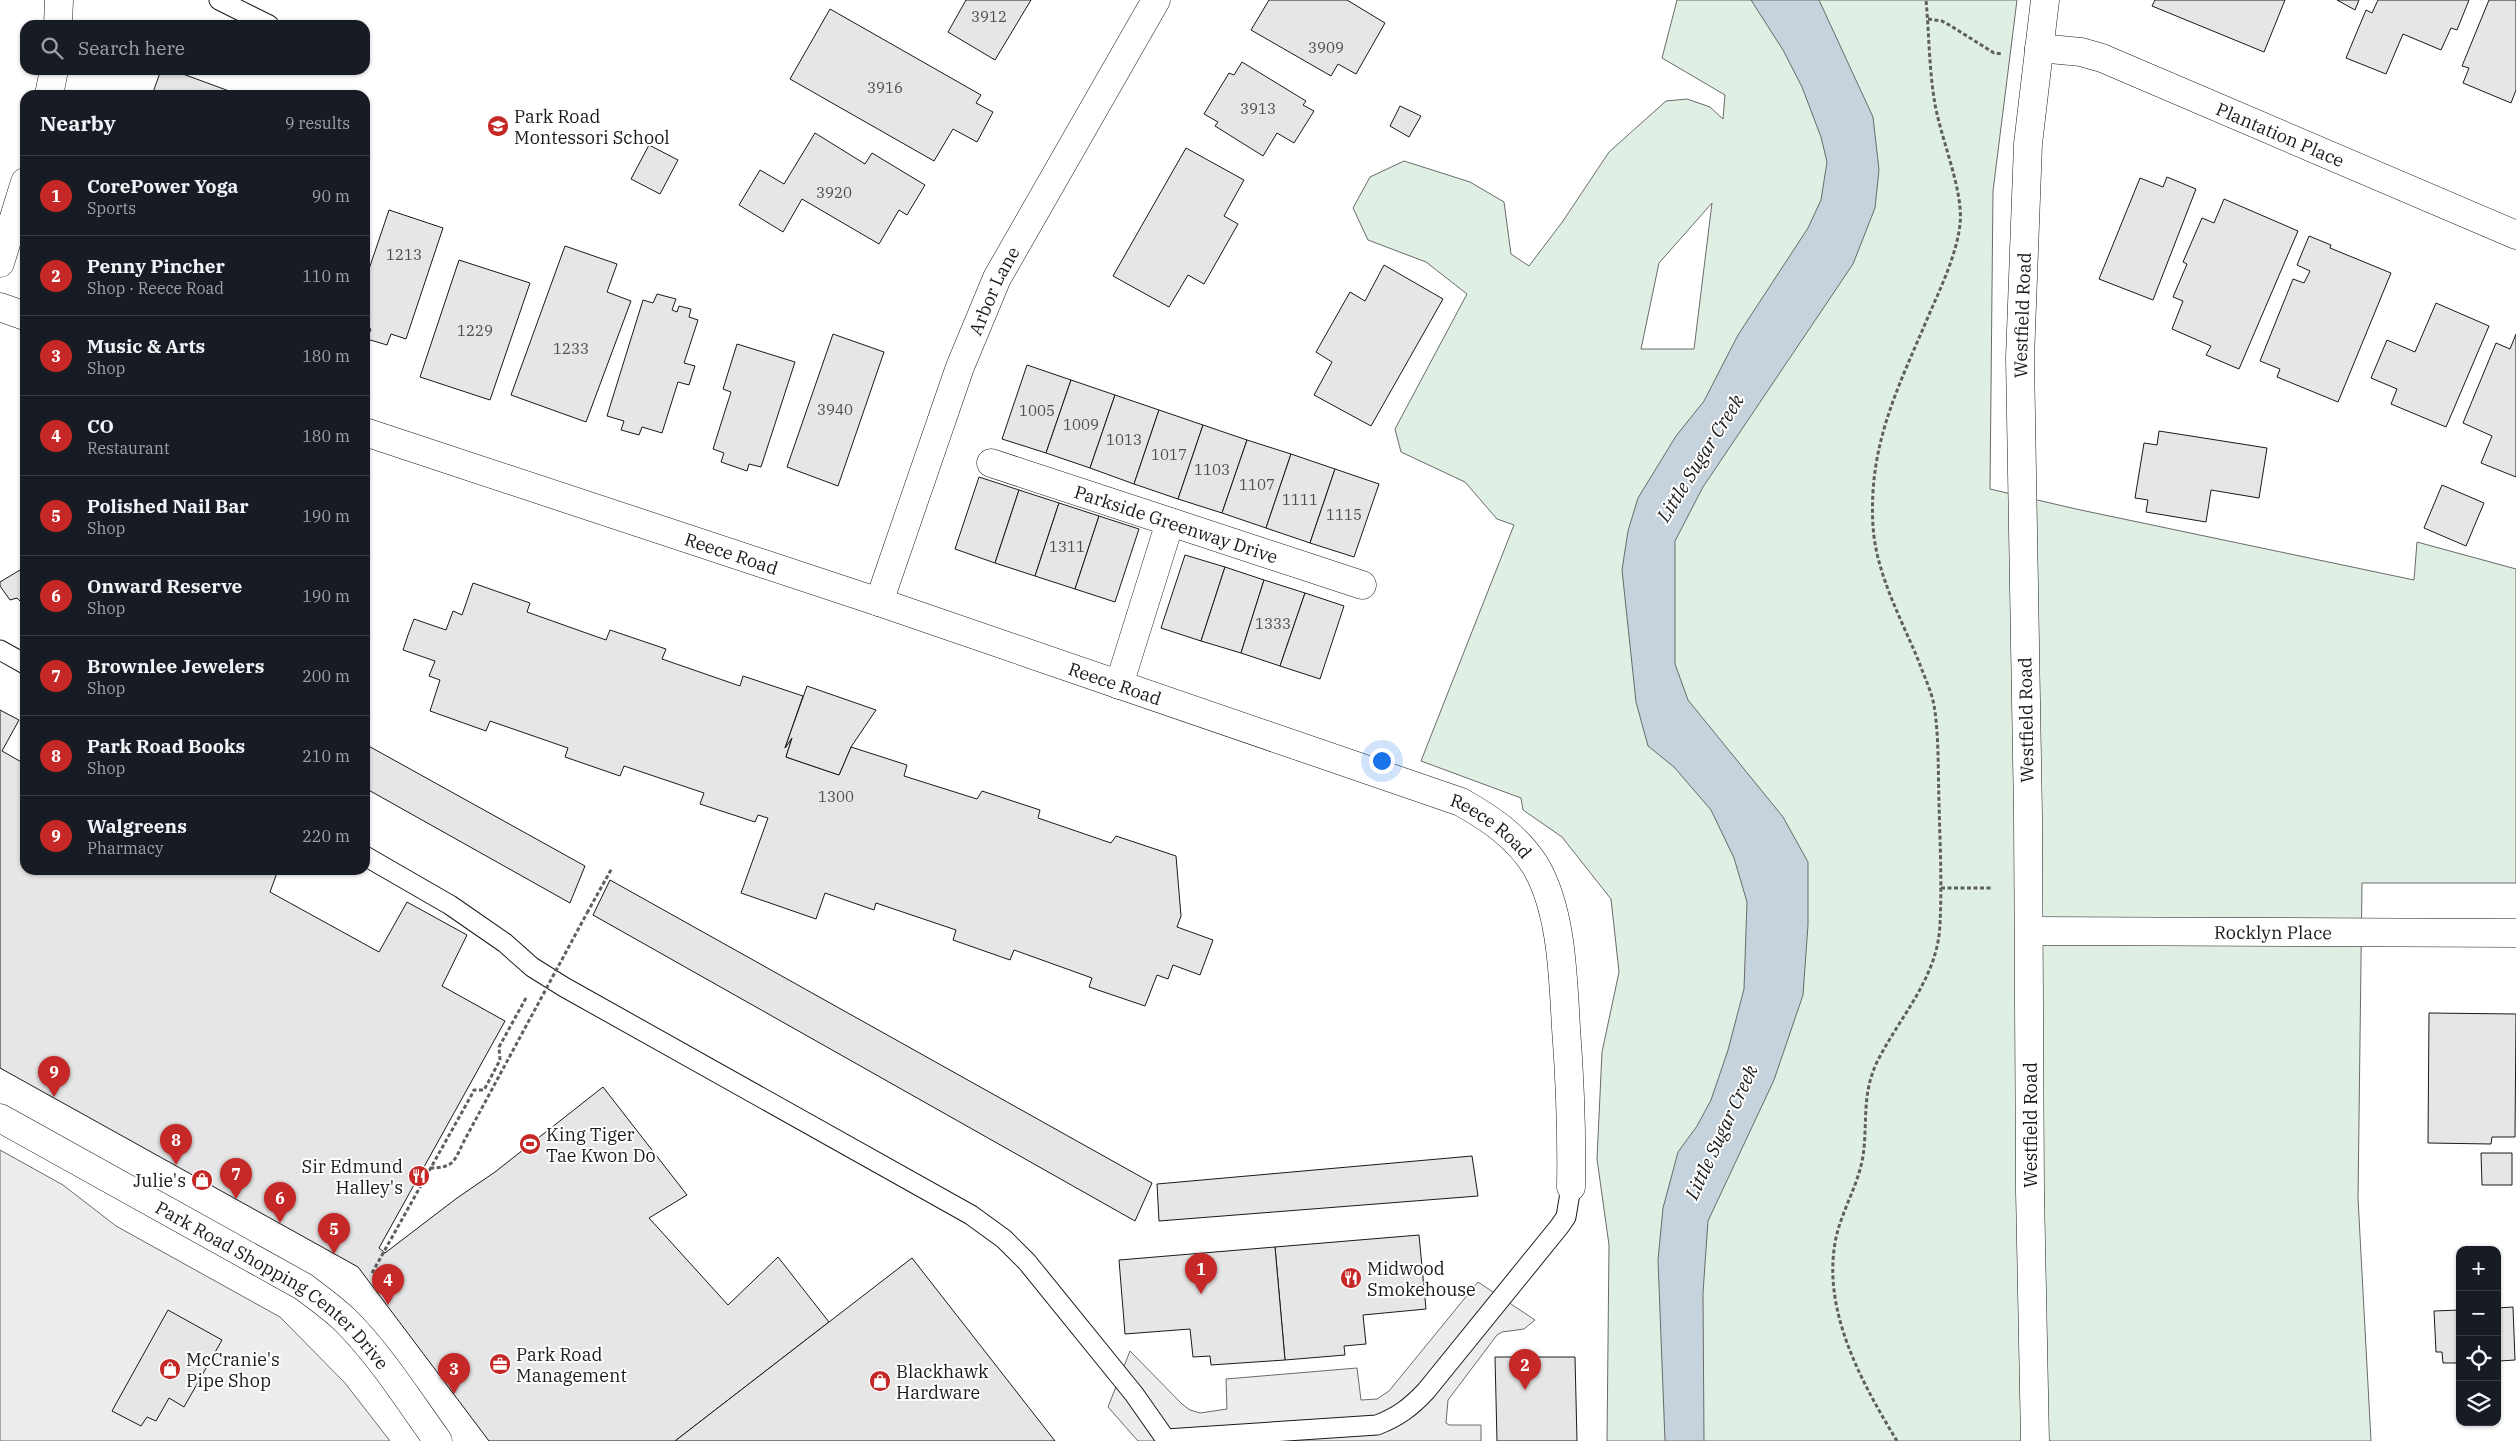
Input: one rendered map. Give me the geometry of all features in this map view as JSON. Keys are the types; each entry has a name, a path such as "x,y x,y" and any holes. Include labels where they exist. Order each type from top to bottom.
{"street":[{"path":"58,20 59,0"},
{"name":"Arbor Lane","path":"879,602 963,359 997,278 1156,0"},
{"name":"Westfield Road","path":"2035,1441 2030,1191 2029,931 2020,358 2024,204 2038,53 2045,0"},
{"name":"Plantation Place","path":"2038,53 2081,52 2102,58 2516,235"},
{"path":"50,90 53,75"},
{"path":"0,263 20,198"},
{"path":"0,308 20,314"},
{"name":"Reece Road","path":"370,434 879,602 1461,802 1491,819 1518,841 1536,866 1556,926 1563,975 1567,1038 1572,1130 1571,1187"},
{"name":"Parkside Greenway Drive","path":"991,463 1362,585"},
{"path":"1119,685 1170,522"},
{"name":"Rocklyn Place","path":"2029,931 2516,933"},
{"name":"Park Road Shopping Center Drive","path":"0,1118 304,1287 326,1303 347,1322 368,1347 438,1441"}],"lane":[{"path":"219,0 259,20"},
{"path":"0,650 20,661"},
{"path":"370,859 450,905 505,943 540,973 744,1090 971,1215 1004,1238 1027,1262 1128,1387 1167,1440 1377,1425 1396,1418 1412,1406 1426,1391 1559,1227 1566,1217 1571,1187"}],"path":[{"path":"1897,1441 1861,1374 1837,1312 1834,1290 1835,1244 1862,1162 1868,1086 1878,1060 1916,998 1935,957 1939,942 1941,888 1934,703 1885,582 1873,528 1874,484 1881,432 1896,388 1938,293 1960,225 1959,201 1934,97 1926,0"},
{"path":"1928,19 1942,21 1994,53 2038,53"},
{"path":"430,1168 444,1168 453,1163 612,868"},
{"path":"1941,888 2028,889"},
{"path":"372,1273 474,1090 484,1090 500,1060 499,1047 540,973"}],"green space":[{"path":"1677,0 2017,0 1993,191 1990,489 2076,509 2414,580 2417,542 2516,569 2516,883 2362,883 2358,1198 2371,1441 1607,1441 1609,1245 1597,1159 1602,1052 1619,972 1611,899 1562,837 1523,810 1521,798 1421,761 1514,525 1497,519 1465,482 1401,452 1395,429 1467,294 1426,262 1368,240 1353,208 1370,177 1404,161 1470,182 1504,202 1511,254 1529,266 1563,221 1609,152 1666,101 1687,99 1710,107 1723,119 1725,95 1662,58","holes":["1712,203 1694,349 1641,349 1659,263"]}],"shaded area":[{"path":"0,1150 63,1185 116,1226 280,1317 345,1383 390,1441 0,1441"},
{"path":"1478,1282 1535,1320 1524,1329 1502,1332 1497,1335 1448,1400 1446,1423 1449,1425 1481,1425 1481,1441 1138,1441 1108,1407 1130,1351 1182,1404 1190,1410 1200,1413 1227,1409 1226,1379 1357,1368 1361,1400 1377,1399 1389,1391"}],"water":[{"name":"Little Sugar Creek","path":"1751,0 1819,0 1873,117 1879,170 1875,208 1853,264 1703,487 1675,541 1675,664 1688,700 1783,817 1808,862 1808,925 1803,995 1774,1080 1708,1221 1703,1293 1704,1441 1665,1441 1658,1260 1663,1208 1678,1152 1697,1126 1711,1100 1728,1050 1744,989 1747,902 1734,858 1711,810 1674,767 1648,746 1636,702 1622,570 1628,531 1638,498 1676,436 1704,401 1738,335 1808,228 1821,200 1827,162 1821,137 1802,87 1783,50"}],"building":[{"path":"966,0 1031,0 995,60 948,32"},
{"path":"1269,0 1347,0 1385,23 1356,74 1338,64 1331,76 1251,30"},
{"path":"2155,0 2285,0 2264,52 2152,6"},
{"path":"2337,0 2359,0 2355,10"},
{"path":"2378,0 2469,0 2457,30 2451,28 2441,50 2403,34 2386,74 2346,58 2366,10 2372,13"},
{"path":"2489,0 2516,0 2516,90 2511,103 2463,83 2469,68 2462,66"},
{"path":"830,9 981,95 976,103 993,112 977,142 953,129 934,161 790,79"},
{"path":"1242,62 1306,101 1303,105 1314,111 1294,143 1277,133 1263,156 1215,126 1218,122 1204,114 1229,73 1234,75"},
{"path":"159,75 186,75 226,90 154,90"},
{"path":"1400,106 1421,116 1409,137 1390,126"},
{"path":"815,133 865,164 872,153 925,185 907,215 899,210 879,244 802,199 783,232 739,205 760,170 784,184"},
{"path":"649,145 678,160 660,194 631,179"},
{"path":"1186,148 1244,180 1224,216 1238,224 1204,284 1188,275 1169,307 1113,276"},
{"path":"2167,177 2196,189 2153,300 2099,279 2140,178 2163,187"},
{"path":"2224,199 2298,231 2239,369 2206,355 2211,346 2172,329 2183,301 2173,297 2187,264 2183,262 2202,218 2214,223"},
{"path":"389,210 443,228 406,339 391,334 387,345 370,340 370,266"},
{"path":"2309,236 2331,245 2330,248 2391,273 2338,402 2277,377 2280,369 2260,361 2293,279 2304,283 2310,271 2297,265"},
{"path":"565,246 617,264 607,292 631,301 586,422 511,395"},
{"path":"459,260 530,283 490,400 420,377"},
{"path":"1384,265 1443,299 1371,426 1314,395 1332,362 1316,352 1350,292 1365,301"},
{"path":"657,294 676,299 672,310 677,312 679,306 691,309 689,317 698,320 684,363 695,366 689,385 678,382 662,433 642,427 639,435 621,430 624,421 607,416 643,300 653,303"},
{"path":"2436,303 2489,326 2446,427 2391,404 2397,389 2371,378 2387,340 2415,352"},
{"path":"833,334 884,352 838,486 787,467"},
{"path":"2516,334 2516,477 2481,463 2492,436 2463,423 2496,343 2510,349"},
{"path":"737,344 795,362 761,467 749,464 747,471 721,462 724,453 713,449 731,392 723,389"},
{"path":"1027,365 1071,380 1046,453 1002,439"},
{"path":"1071,380 1115,395 1090,468 1046,453"},
{"path":"1115,395 1159,410 1134,484 1090,468"},
{"path":"1159,410 1203,425 1178,499 1134,484"},
{"path":"1203,425 1247,440 1222,513 1178,499"},
{"path":"2159,431 2267,448 2259,498 2211,490 2206,522 2146,512 2148,500 2135,498 2144,443 2157,445"},
{"path":"1247,440 1291,454 1266,528 1222,513"},
{"path":"1291,454 1335,469 1310,543 1266,528"},
{"path":"1335,469 1379,484 1354,557 1310,543"},
{"path":"979,477 1019,490 995,563 955,549"},
{"path":"2442,485 2484,503 2466,546 2424,528"},
{"path":"1019,490 1059,503 1035,576 995,563"},
{"path":"1059,503 1099,516 1075,589 1035,576"},
{"path":"1099,516 1139,529 1115,602 1075,589"},
{"path":"1185,555 1225,567 1201,641 1161,628"},
{"path":"1225,567 1264,580 1241,653 1201,641"},
{"path":"20,570 20,601 17,598 10,600 0,586 0,582"},
{"path":"1264,580 1305,593 1280,666 1241,653"},
{"path":"473,583 530,603 527,612 606,640 610,630 666,649 662,659 740,686 743,676 803,696 785,748 792,738 786,757 839,775 851,747 907,765 904,776 977,799 982,791 1040,810 1038,818 1111,843 1116,836 1176,856 1181,916 1177,927 1213,940 1200,975 1173,965 1168,979 1157,975 1145,1006 1089,987 1092,978 1014,950 1010,960 953,940 956,930 876,903 874,910 825,893 816,919 741,893 768,818 758,815 755,822 700,804 704,793 624,766 620,776 565,757 568,748 490,721 486,731 430,711 440,680 429,676 435,661 403,650 408,635 414,619 446,630 453,611 462,615"},
{"path":"1305,593 1344,606 1320,679 1280,666"},
{"path":"807,686 876,710 851,747 839,775 786,757 792,738 785,748"},
{"path":"0,710 19,720 2,751 20,761 20,875 276,875 270,892 379,952 407,902 467,935 442,986 505,1021 379,1248 385,1253 457,1198 495,1172 603,1087 687,1195 649,1218 728,1305 778,1257 829,1322 675,1441 489,1441 358,1267 0,1068"},
{"path":"370,747 585,866 570,903 370,791"},
{"path":"610,880 1152,1183 1135,1221 593,915"},
{"path":"2429,1013 2516,1014 2515,1137 2492,1137 2491,1144 2428,1143"},
{"path":"2481,1153 2512,1153 2512,1185 2482,1185"},
{"path":"1472,1156 1478,1196 1159,1221 1157,1184"},
{"name":"Midwood Smokehouse","path":"1419,1235 1426,1309 1363,1315 1366,1344 1344,1346 1345,1355 1285,1360 1275,1247"},
{"path":"1275,1247 1285,1360 1211,1365 1210,1356 1193,1357 1190,1329 1125,1334 1119,1260"},
{"name":"Blackhawk Hardware","path":"912,1258 1055,1441 675,1441 829,1322"},
{"path":"2513,1307 2515,1360 2501,1361 2501,1308"},
{"name":"McCranie's Pipe Shop","path":"168,1310 222,1340 184,1407 169,1398 156,1421 147,1417 141,1426 112,1411"},
{"path":"2456,1310 2456,1363 2443,1363 2442,1352 2436,1352 2434,1311"},
{"path":"1495,1357 1575,1357 1577,1441 1497,1441"}],"place":[{"name":"Park Road Montessori School","path":"498,126"},
{"name":"Walgreens","path":"54,1097"},
{"name":"King Tiger Tae Kwon Do","path":"530,1144"},
{"name":"Park Road Books","path":"176,1165"},
{"name":"Sir Edmund Halley's","path":"419,1176"},
{"name":"Julie's","path":"202,1180"},
{"name":"Brownlee Jewelers","path":"236,1199"},
{"name":"Onward Reserve","path":"280,1223"},
{"name":"Polished Nail Bar","path":"334,1254"},
{"name":"Midwood Smokehouse","path":"1351,1278"},
{"name":"CorePower Yoga","path":"1201,1294"},
{"name":"CO","path":"388,1305"},
{"name":"Park Road Management","path":"500,1364"},
{"name":"McCranie's Pipe Shop","path":"170,1369"},
{"name":"Blackhawk Hardware","path":"880,1381"},
{"name":"Penny Pincher","path":"1525,1390"},
{"name":"Music & Arts","path":"454,1394"}]}
